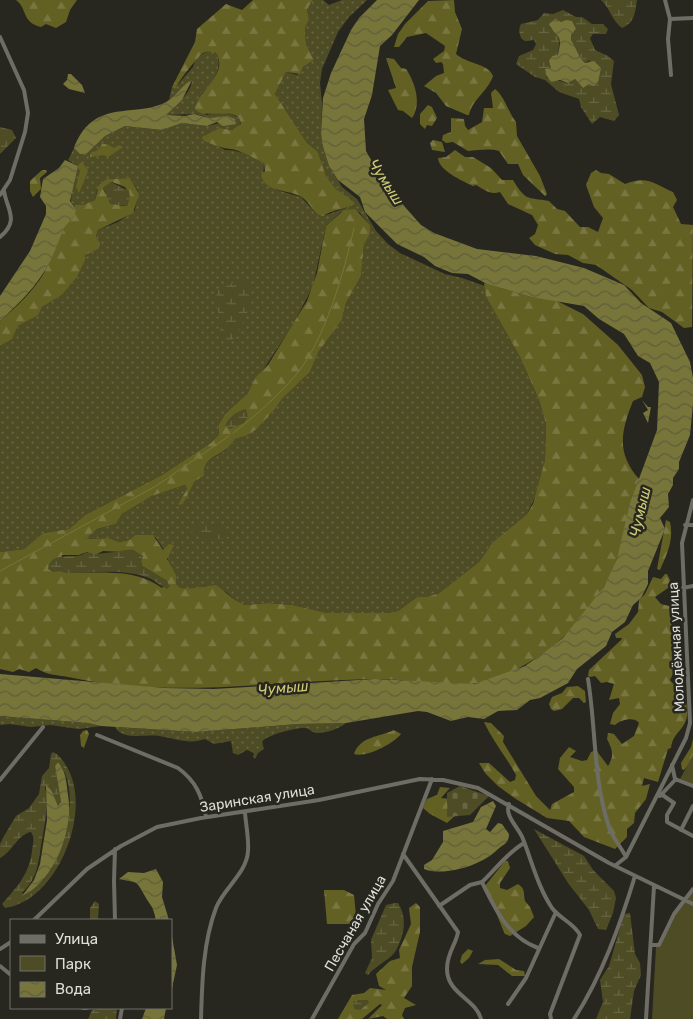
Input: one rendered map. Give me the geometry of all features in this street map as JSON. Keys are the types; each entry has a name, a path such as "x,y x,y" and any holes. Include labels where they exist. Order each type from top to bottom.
{"street":[{"path":"665,0 670,19 668,39 671,75"},
{"path":"670,19 693,18"},
{"path":"0,37 24,90 28,113 10,180 0,195"},
{"path":"0,237 8,229 11,215 4,191"},
{"name":"Молодёжная улица","path":"616,865 626,856 691,729 682,543 685,525 693,500"},
{"path":"685,525 693,525"},
{"path":"684,588 693,586"},
{"path":"588,679 594,717 600,798 610,829 626,856"},
{"path":"0,779 43,727"},
{"path":"97,735 145,753 186,774 202,795 206,817"},
{"path":"672,765 676,779"},
{"name":"Заринская улица","path":"35,919 79,874 157,827 206,817 245,813 319,800 398,782 432,779 478,788 509,804 609,863 693,904"},
{"name":"Песчаная улица","path":"312,1019 354,944 365,933 378,904 393,881 432,779"},
{"path":"676,779 693,786"},
{"path":"655,800 676,779"},
{"path":"661,794 674,803 667,815 667,822 693,836"},
{"path":"509,804 510,818 524,843 536,876 556,912 580,935 550,1014 551,1019"},
{"path":"682,830 693,806"},
{"path":"202,1019 206,949 211,922 220,898 241,871 248,853 245,813"},
{"path":"439,906 470,885 482,882 501,864 510,852 524,843"},
{"path":"115,919 114,881 116,850"},
{"path":"403,854 458,932 450,949 447,969 449,979 462,998 475,1008 481,1019"},
{"path":"574,1019 598,976 635,876"},
{"path":"482,882 492,906 504,923 519,939 538,948"},
{"path":"646,1019 654,886"},
{"path":"651,945 659,945 674,914 693,889"},
{"path":"508,1004 526,978 556,912"},
{"path":"0,966 10,974"}],"green space":[{"path":"16,0 77,0 70,10 66,22 56,28 46,24 41,27 30,22"},
{"path":"253,0 313,0 307,9 309,20 305,28 306,44 314,60 303,67 300,74 286,72 275,94 307,143 318,152 326,176 336,189 354,202 354,205 323,216 320,215 314,211 306,200 298,195 268,185 261,175 265,171 264,163 234,149 217,146 203,140 202,137 220,128 232,130 241,124 239,118 234,115 206,114 195,109 197,102 212,81 219,67 219,60 215,52 203,53 188,69 176,88 172,87 195,42 197,29 226,4 242,10"},
{"path":"313,0 323,0 329,5 342,0 367,0 349,17 338,32 322,69 320,83 322,104 321,133 329,166 342,187 357,199 376,231 388,244 400,253 445,274 485,286 486,297 520,357 539,400 546,424 545,460 537,493 527,514 493,542 479,562 439,593 427,597 417,597 398,611 387,613 327,613 293,605 268,603 245,605 235,600 226,592 205,586 195,590 180,589 176,584 176,575 168,564 168,556 156,538 147,535 135,535 129,540 119,542 109,538 84,539 97,529 116,524 122,514 152,496 185,485 187,489 181,501 183,504 195,481 204,476 207,463 230,446 235,439 246,436 257,429 282,399 310,372 319,351 342,320 346,303 361,276 364,245 370,234 370,225 359,212 341,212 326,226 313,286 294,323 248,393 225,414 218,426 219,434 212,442 162,475 85,515 69,529 43,533 24,549 0,552 0,346 13,336 18,326 39,312 42,307 62,295 77,277 85,261 85,255 99,241 96,236 98,230 118,222 135,210 138,191 130,178 108,179 97,190 95,200 82,205 74,205 71,202 72,185 78,166 68,160 74,148 82,155 105,136 125,126 162,130 182,123 207,126 220,123 219,117 209,118 196,114 166,115 188,91 192,80 169,100 172,87 174,89 193,67 196,58 206,52 215,52 218,57 218,68 214,80 202,93 206,115 229,114 234,115 241,121 239,127 232,130 220,128 213,132 208,143 213,143 225,150 240,152 264,163 263,180 277,190 301,197 315,212 326,215 354,205 352,200 347,199 336,189 326,176 318,152 307,143 275,94 286,72 297,75 303,67 314,60 306,44 305,28 309,20 307,9"},
{"path":"454,0 455,12 462,29 456,54 487,68 493,76 488,86 473,105 469,115 446,106 436,93 424,86 436,76 444,73 443,64 441,62 436,63 433,59 444,51 445,46 426,33 407,37 399,47 394,47 398,34 405,24 428,1"},
{"path":"601,0 637,0 635,13 630,23 622,28"},
{"path":"563,10 576,17 582,17 592,24 603,24 608,29 606,34 593,34 590,38 595,50 614,61 611,84 619,115 614,121 600,117 592,124 581,107 579,99 559,92 545,80 535,77 516,64 519,56 533,50 536,44 534,40 525,41 521,38 519,31 521,24 538,20 544,13 553,14","holes":["566,20 576,29 571,35 571,40 585,63 590,60 583,88 575,79 568,83 547,78 545,70 552,69 558,55 560,36 550,27"]},
{"path":"386,58 394,59 401,68 406,69 412,80 417,106 412,118 403,111 398,110 388,90 396,88"},
{"path":"495,89 516,122 517,136 540,176 547,194 545,196 523,175 518,164 508,164 499,151 488,149 468,151 453,142 446,143 442,140 443,135 451,132 451,118 464,119 468,130 482,122 484,108 493,108 491,93"},
{"path":"428,105 432,107 437,118 432,126 427,125 425,129 420,124 420,114"},
{"path":"0,127 12,130 16,138 0,154"},
{"path":"433,140 442,142 445,152 432,150 430,143"},
{"path":"102,144 107,144 114,148 119,145 123,147 108,157 103,155 90,157 90,154 99,149"},
{"path":"455,150 465,157 473,157 491,168 502,180 513,180 527,197 549,201 557,209 565,211 580,227 588,227 598,232 603,218 594,207 586,185 591,173 596,170 609,174 625,184 645,180 673,192 677,200 673,207 681,224 693,225 692,327 684,328 662,312 649,308 632,290 596,265 583,263 568,255 555,254 535,245 529,238 535,234 538,225 532,215 508,204 500,192 490,192 476,185 473,186 452,175 442,167 438,158 446,157"},
{"path":"80,163 83,163 88,171 79,193 76,187"},
{"path":"42,170 47,172 40,178 41,189 33,197 30,191 30,181"},
{"path":"130,178 139,194 133,213 98,230 96,236 100,243 98,249 85,255 85,261 77,277 62,295 42,307 38,315 18,326 12,339 0,346 0,321 24,299 40,280 72,215 74,205 82,205 95,200 99,185 107,179","holes":["112,182 125,187 129,194 127,206 119,205 112,201 106,195 103,188"]},
{"path":"111,182 129,191 130,198 127,206 110,204 103,188"},
{"path":"355,209 370,225 370,234 364,245 361,276 346,303 342,320 319,351 310,372 282,399 257,429 246,436 235,439 225,450 210,459 204,476 195,481 183,504 178,505 187,489 185,485 152,496 122,514 116,524 97,529 85,539 109,538 119,542 129,540 135,535 153,535 163,550 169,544 174,545 167,559 176,575 176,584 180,588 216,585 235,600 245,605 268,603 293,605 327,613 387,613 398,611 417,597 427,597 439,593 479,562 493,542 527,514 533,504 545,460 546,424 539,400 520,357 486,297 484,283 531,297 555,300 583,314 618,345 642,375 645,387 642,397 633,401 626,422 623,441 627,460 639,479 617,559 596,600 565,636 541,655 517,669 480,683 447,684 373,679 220,687 145,687 56,675 36,668 29,672 19,669 13,672 0,669 0,552 24,549 43,533 69,529 85,515 162,475 212,442 219,434 218,426 225,414 248,393 256,377 268,365 307,301 317,273 326,226 344,210","holes":["103,551 124,552 143,556 142,566 167,581 162,588 138,576 59,571 62,555 79,555 87,552 95,555"]},
{"path":"236,280 246,283 251,288 252,295 238,336 227,342 222,338 216,295 221,286 230,285"},
{"path":"246,409 248,417 244,423 230,429 225,426 233,415"},
{"path":"666,520 670,522 671,535 667,553 660,570 657,569"},
{"path":"197,526 218,526 230,534 225,539 204,539 191,534"},
{"path":"132,549 143,556 142,566 167,581 170,587 168,589 151,579 131,573 66,573 61,571 53,572 48,569 52,560 56,558"},
{"path":"667,574 670,580 668,588 655,597 661,604 673,607 672,629 677,665 670,680 676,687 685,691 687,717 671,748 668,749 658,782 644,778 642,786 650,784 646,799 635,813 634,823 627,829 627,837 615,849 584,837 569,821 547,818 498,786 485,773 479,763 489,763 510,782 515,780 516,775 484,722 491,723 504,736 503,742 536,796 550,810 552,804 574,792 574,787 558,769 560,758 569,747 576,751 570,757 582,761 587,760 591,752 596,750 608,766 612,755 607,739 608,733 614,734 622,744 634,736 639,723 631,719 623,720 615,725 610,724 613,713 620,704 619,698 609,700 614,684 601,683 595,676 588,676 589,670 621,640 622,638 616,638 615,634 629,624 638,612 639,600 645,594 653,577 661,579"},
{"path":"578,686 585,691 586,702 584,703 579,698 573,698 562,709 554,711 551,709 549,704 552,697 562,693 567,687"},
{"path":"0,716 88,723 101,726 79,729 50,725 31,727 10,724 0,725"},
{"path":"346,723 336,729 324,732 315,733 302,728 275,734 262,742 264,749 258,753 255,759 253,757 254,753 247,750 238,755 233,753 231,741 214,744 205,739 187,741 159,736 135,736 123,734 115,727 196,732 297,724"},
{"path":"87,730 89,734 84,748 81,746 80,735 83,731"},
{"path":"394,730 401,734 386,746 365,754 354,754 357,748 366,740"},
{"path":"693,739 693,759 684,770 681,763 691,747"},
{"path":"55,753 63,761 74,787 76,808 72,830 65,852 54,873 40,890 24,902 5,908 2,904 18,885 31,859 33,836 31,832 26,833 0,858 0,844 16,816 29,808 39,794 42,776 49,768 51,754","holes":["58,762 65,773 69,786 70,801 66,832 56,860 48,875 25,895 22,893 32,881 38,862 46,814 45,787 47,786 58,806 61,802 55,766"]},
{"path":"693,755 693,784 680,779"},
{"path":"460,786 489,796 470,815 447,817 447,793"},
{"path":"440,787 450,788 441,798 450,799 457,814 447,823 423,808 427,799 437,795"},
{"path":"534,829 584,856 593,870 614,891 616,898 613,913 606,930 598,929 589,910 568,883"},
{"path":"505,861 508,861 510,868 500,883 500,888 507,890 518,884 521,886 525,901 534,917 526,926 510,936 505,934 485,886"},
{"path":"693,889 693,1019 652,1019 656,947 674,914"},
{"path":"324,890 344,890 354,895 356,916 354,924 327,924"},
{"path":"95,901 99,904 98,919 90,919 90,908"},
{"path":"398,903 401,909 404,921 401,940 395,952 368,975 365,973 372,958 371,940 386,905"},
{"path":"416,903 420,907 420,932 412,967 412,986 404,998 416,1005 405,1008 402,1015 404,1019 387,1019 383,1016 368,1019 382,1005 380,1004 362,1019 338,1019 352,995 364,993 370,988 386,990 379,986 376,974 390,961 400,958 399,950 411,924 409,908"},
{"path":"630,913 635,954 640,963 641,975 634,991 630,1019 596,1019 603,1002 600,980 609,966 624,914"},
{"path":"468,949 473,951 462,964 460,962 462,955"},
{"path":"499,959 516,970 524,971 525,976 512,976 498,965 478,964 485,960"},
{"path":"368,1000 369,1003 360,1010 354,1009 353,1002"},
{"path":"117,1009 116,1019 88,1019 92,1010"}],"water":[{"name":"Чумыш","path":"377,0 419,0 392,35 380,46 372,95 364,119 366,151 382,179 405,207 421,225 434,233 477,249 536,256 584,268 624,285 641,303 671,323 690,362 693,378 693,404 690,435 679,462 679,469 673,478 673,485 668,494 669,507 660,518 665,529 648,571 648,584 641,598 633,605 625,622 612,632 606,646 577,669 568,683 540,698 530,700 517,710 498,711 484,719 468,717 451,721 427,712 418,711 346,723 297,724 196,732 101,726 88,723 0,716 0,674 165,688 214,689 375,679 474,684 525,666 542,654 563,638 604,587 617,559 630,503 657,430 659,382 650,363 638,356 624,334 599,319 584,306 531,297 487,284 468,274 452,273 435,266 424,257 397,244 365,212 360,197 338,180 329,166 323,146 321,133 323,98 331,73 351,30 359,18"},
{"path":"555,19 561,22 566,20 572,21 576,29 571,35 571,40 581,58 585,63 594,61 601,68 598,82 594,86 589,84 583,88 575,79 568,83 560,80 551,82 546,75 545,69 551,68 549,61 552,56 558,55 560,39 549,24"},
{"path":"68,74 71,74 82,85 85,93 69,89 63,84 67,80"},
{"path":"192,80 182,100 166,115 185,116 194,114 209,118 227,116 235,119 236,124 223,126 217,122 207,126 182,123 162,130 125,126 105,136 85,155 80,154 74,148 83,130 94,121 112,113 152,107 167,102"},
{"path":"65,160 78,166 70,201 76,209 73,217 64,229 49,264 38,281 0,321 0,296 30,251 46,214 46,206 40,197 43,179 59,168"},
{"path":"642,400 648,407 651,407 648,423 643,413 648,410"},
{"path":"58,762 62,767 65,777 69,804 68,825 65,837 56,861 49,872 32,890 22,896 34,880 40,864 47,820 46,785 51,790 58,806 61,802 55,766"},
{"path":"493,801 496,806 486,829 490,832 498,823 502,824 509,834 506,843 483,860 463,868 442,872 424,869 424,865 432,860 443,842 443,831 473,822 481,807"},
{"path":"156,869 163,882 162,897 169,919 156,919 152,908 138,885 134,882 119,879 128,872 144,873"},
{"path":"172,937 177,965 172,988"},
{"path":"146,1009 166,1009 164,1019 142,1019"}],"waterway":[{"path":"233,433 281,391 306,361 332,305 345,265 354,228"},
{"path":"0,571 156,486 229,436"}]}
